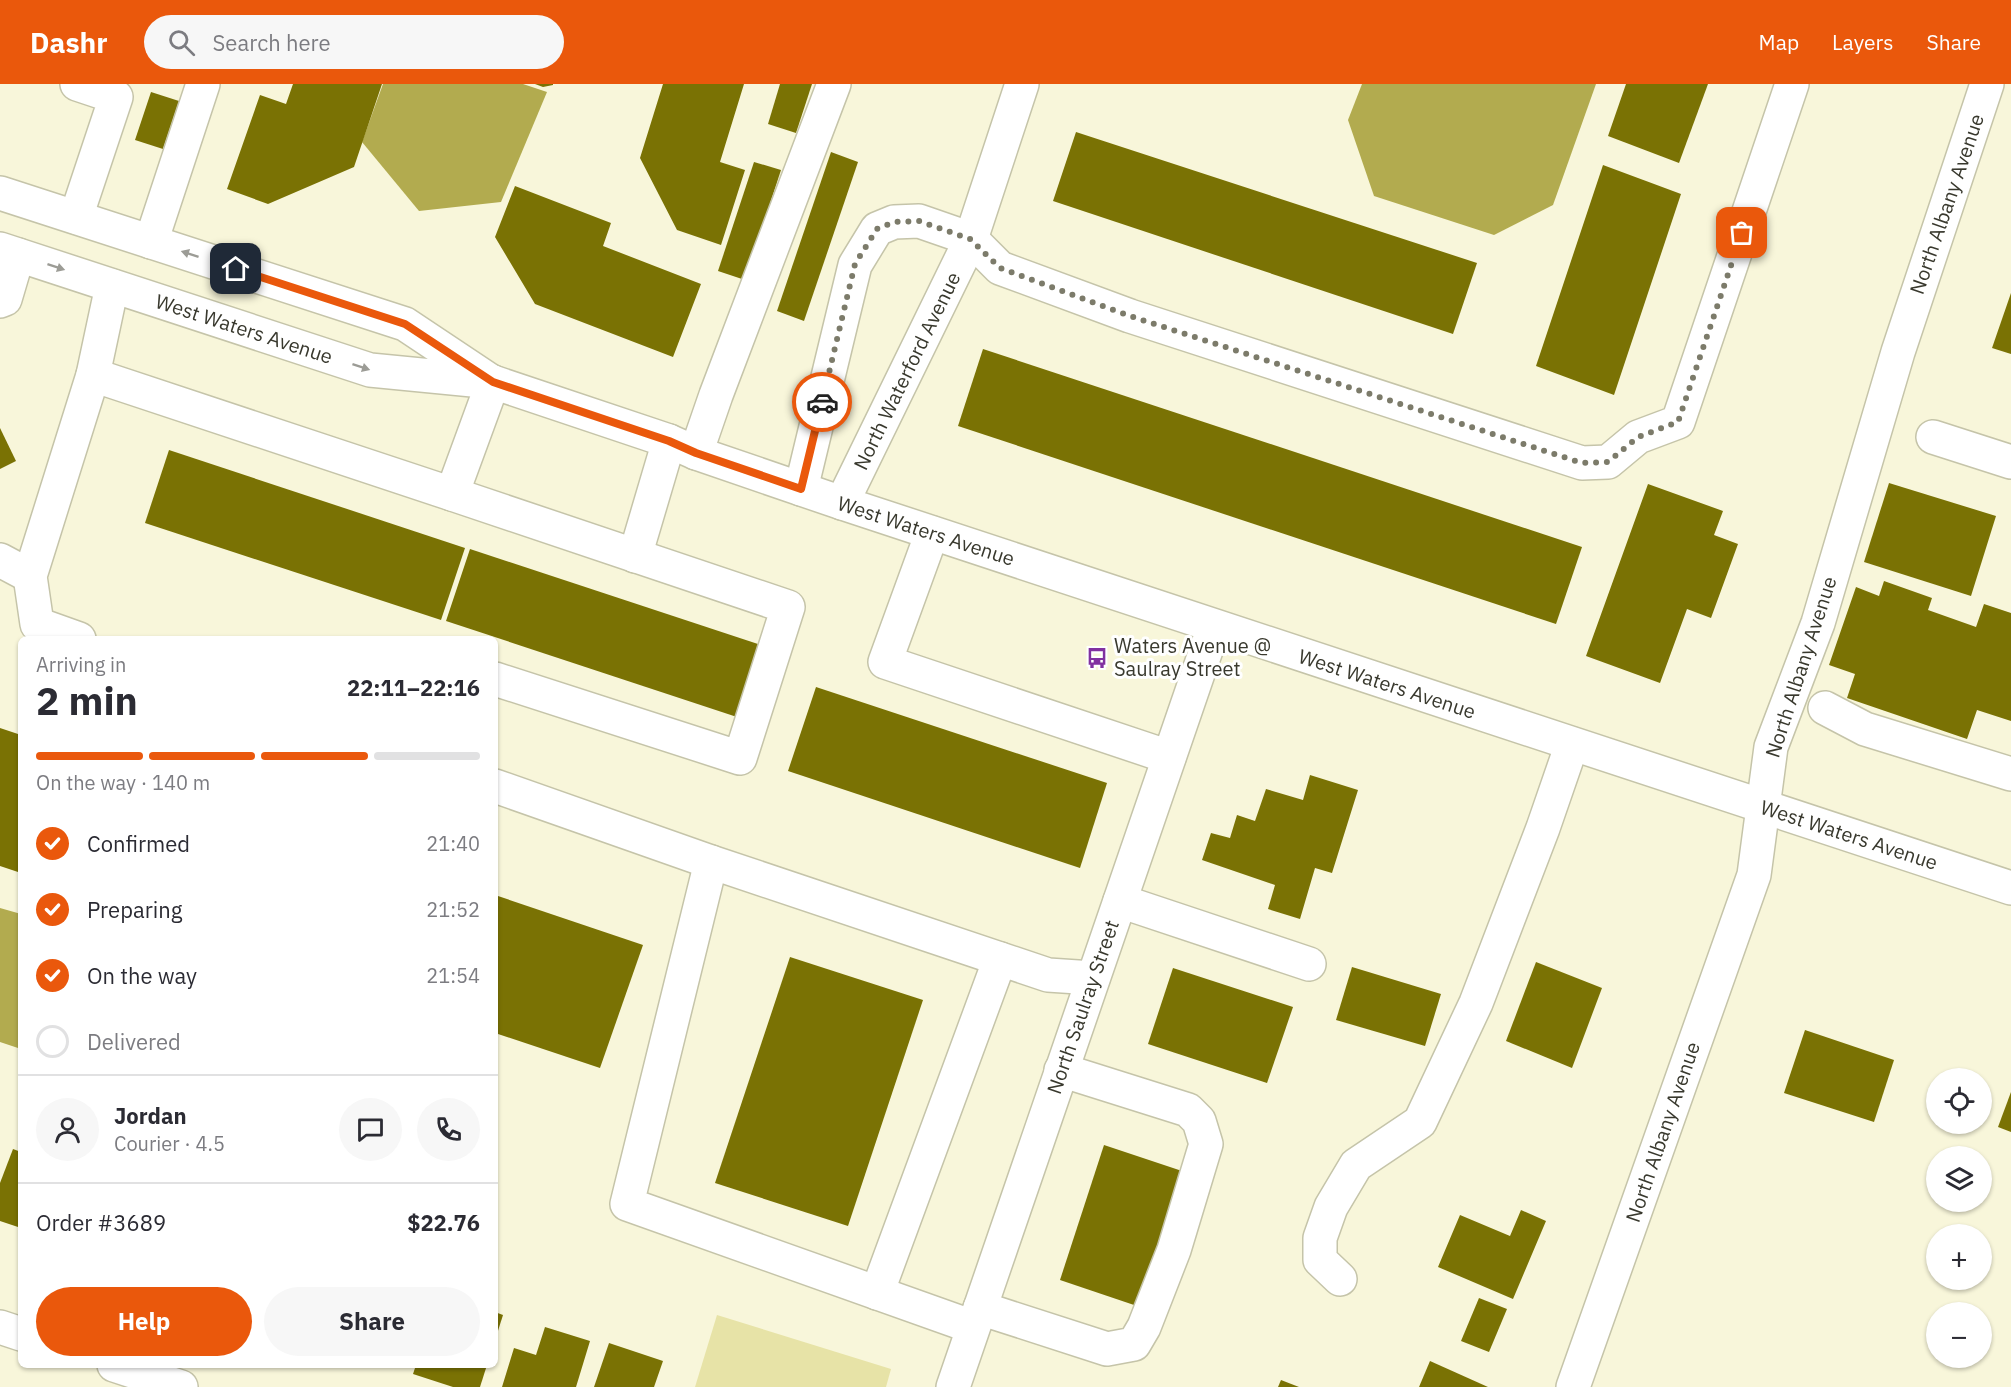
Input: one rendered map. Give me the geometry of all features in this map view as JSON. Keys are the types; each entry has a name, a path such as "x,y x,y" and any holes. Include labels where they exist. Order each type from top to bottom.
{"street":[{"path":"76,217 116,97 77,84"},
{"path":"151,242 203,84"},
{"path":"635,556 682,447 716,395 834,84"},
{"name":"North Waterford Avenue","path":"843,503 970,239 1022,84"},
{"path":"801,489 855,264 877,229 894,222 919,221 970,239 1000,268 1130,316 1582,463 1608,462 1638,437 1678,422 1792,84"},
{"name":"North Albany Avenue","path":"1573,1387 1754,875 1770,747 1818,623 1898,352 1987,84"},
{"name":"West Waters Avenue","path":"0,193 405,324 493,382"},
{"path":"0,302 5,299 9,252"},
{"name":"West Waters Avenue","path":"9,252 370,370 493,382 801,489 1214,627 2011,888"},
{"path":"71,636 37,624 30,576 93,375 112,286"},
{"path":"93,375 788,607 740,758 498,680"},
{"path":"452,494 493,382"},
{"path":"1933,437 2011,462"},
{"path":"932,533 885,662 1169,757"},
{"path":"0,560 30,576"},
{"name":"North Saulray Street","path":"953,1387 1214,627"},
{"path":"1824,708 1865,729 2011,774"},
{"path":"1340,1279 1320,1260 1320,1238 1331,1206 1356,1165 1420,1122 1476,1003 1543,828 1572,744"},
{"path":"498,787 711,862 1048,975 1093,978"},
{"path":"711,862 627,1204 877,1293 1107,1349 1134,1344 1144,1327 1174,1250 1206,1144 1199,1121 1188,1110 1062,1070"},
{"path":"1120,901 1309,964"},
{"path":"877,1293 1000,959"},
{"path":"0,1328 18,1333"},
{"path":"123,1368 181,1387"}],"shaded area":[{"path":"383,84 523,84 547,92 501,202 419,211 362,142"},
{"path":"1362,84 1596,84 1553,205 1494,235 1374,196 1348,120"},
{"path":"0,908 18,913 18,1048 0,1042"},
{"path":"717,1315 891,1369 886,1387 695,1387"}],"building":[{"path":"293,84 382,84 354,167 268,204 227,189 260,95 286,104"},
{"path":"535,84 553,84 553,85 543,87"},
{"path":"663,84 744,84 720,162 745,170 721,245 677,230 640,158"},
{"path":"780,84 812,84 796,133 768,124"},
{"path":"1626,84 1708,84 1679,163 1608,136"},
{"path":"151,92 179,101 163,149 135,140"},
{"path":"1076,132 1477,263 1453,334 1053,201"},
{"path":"831,152 858,162 804,321 777,311"},
{"path":"754,162 781,170 745,280 718,271"},
{"path":"1603,165 1681,194 1614,395 1536,366"},
{"path":"515,186 611,223 603,246 701,284 673,357 535,304 495,237"},
{"path":"2011,293 2011,354 1992,348"},
{"path":"983,349 1582,547 1556,624 958,426"},
{"path":"0,428 16,461 0,469"},
{"path":"169,450 465,548 441,620 145,523"},
{"path":"1889,483 1996,516 1971,596 1864,562"},
{"path":"1648,484 1723,511 1714,535 1738,544 1711,618 1687,609 1660,683 1586,656"},
{"path":"470,549 767,647 743,719 498,638 498,636 491,636 446,621"},
{"path":"1884,581 1932,598 1928,610 1976,627 1984,604 2011,613 2011,721 1977,710 1967,739 1847,698 1855,674 1829,665 1856,587 1879,596"},
{"path":"816,687 1107,783 1080,868 788,771"},
{"path":"0,728 18,734 18,872 0,866"},
{"path":"1310,775 1358,790 1332,873 1315,868 1300,919 1268,909 1275,885 1202,860 1211,833 1230,838 1237,815 1255,821 1266,789 1303,800"},
{"path":"498,896 643,945 600,1068 498,1034"},
{"path":"790,957 923,1000 848,1226 715,1183"},
{"path":"1536,962 1602,988 1572,1068 1506,1041"},
{"path":"1352,967 1441,994 1425,1046 1336,1020"},
{"path":"1173,968 1293,1007 1267,1083 1148,1044"},
{"path":"1805,1030 1894,1060 1874,1122 1784,1093"},
{"path":"2011,1092 2011,1132 1998,1127"},
{"path":"1104,1145 1182,1171 1137,1306 1060,1280"},
{"path":"13,1149 18,1151 18,1227 0,1221 0,1183"},
{"path":"1521,1210 1546,1221 1513,1299 1438,1267 1460,1215 1510,1236"},
{"path":"1479,1298 1507,1309 1489,1352 1461,1341"},
{"path":"498,1313 503,1315 498,1331"},
{"path":"545,1327 590,1341 576,1387 502,1387 514,1348 536,1355"},
{"path":"609,1343 663,1361 654,1387 594,1387"},
{"path":"1430,1361 1488,1387 1419,1387"},
{"path":"415,1368 486,1368 480,1387 453,1387 413,1374"},
{"path":"1281,1380 1299,1387 1278,1387"}],"way so far":[{"path":"822,402 855,264 877,229 894,222 919,221 970,239 1000,268 1130,316 1582,463 1608,462 1638,437 1678,422 1742,233"}],"place":[{"name":"Waters Avenue @ Saulray Street","path":"1097,658"}],"route":[{"path":"236,269 405,324 493,382 669,441 696,453 801,489 822,402"}]}
